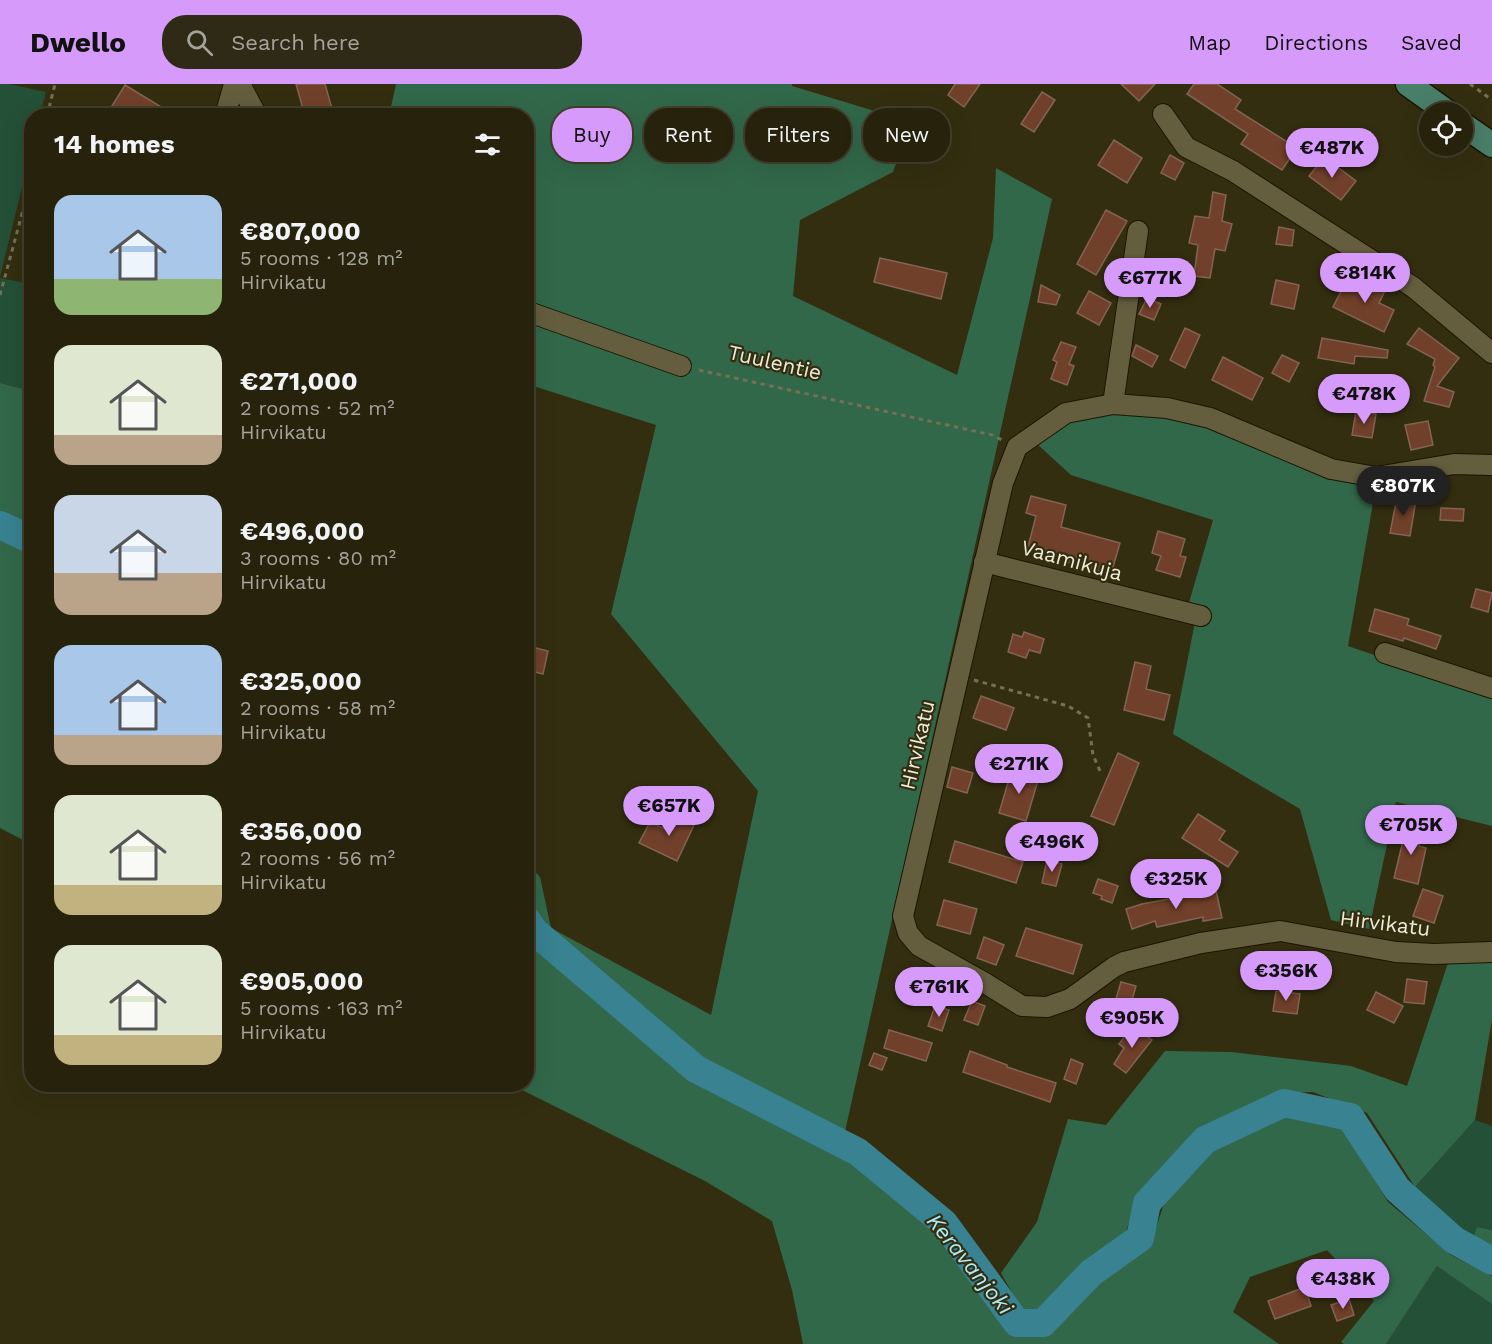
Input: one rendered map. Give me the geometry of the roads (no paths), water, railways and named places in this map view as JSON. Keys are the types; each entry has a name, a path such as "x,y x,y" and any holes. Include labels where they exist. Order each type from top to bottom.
{"main road":[{"path":"1408,84 1433,102"},
{"path":"1473,131 1492,145"}],"street":[{"path":"227,108 234,84"},
{"path":"240,84 252,108"},
{"path":"1163,114 1186,147 1233,171 1413,286 1492,353"},
{"path":"1138,231 1113,404 1167,408 1210,418 1330,469 1376,477 1454,464 1492,465"},
{"path":"534,314 681,366"},
{"name":"Hirvikatu","path":"1113,404 1066,414 1017,447 1003,483 903,916 908,933 919,946 1022,1006 1047,1007 1070,999 1124,962 1201,943 1280,932 1396,951 1434,954 1492,952"},
{"name":"Vaamikuja","path":"984,561 1200,616"},
{"path":"1385,653 1492,688"}],"waterway":[{"name":"Keravanjoki","path":"0,525 24,536"},
{"name":"Keravanjoki","path":"534,931 696,1069 858,1152 944,1223 1017,1323 1043,1323 1091,1273 1140,1238 1147,1203 1205,1140 1284,1103 1350,1117 1397,1189 1454,1240 1492,1261"}]}
